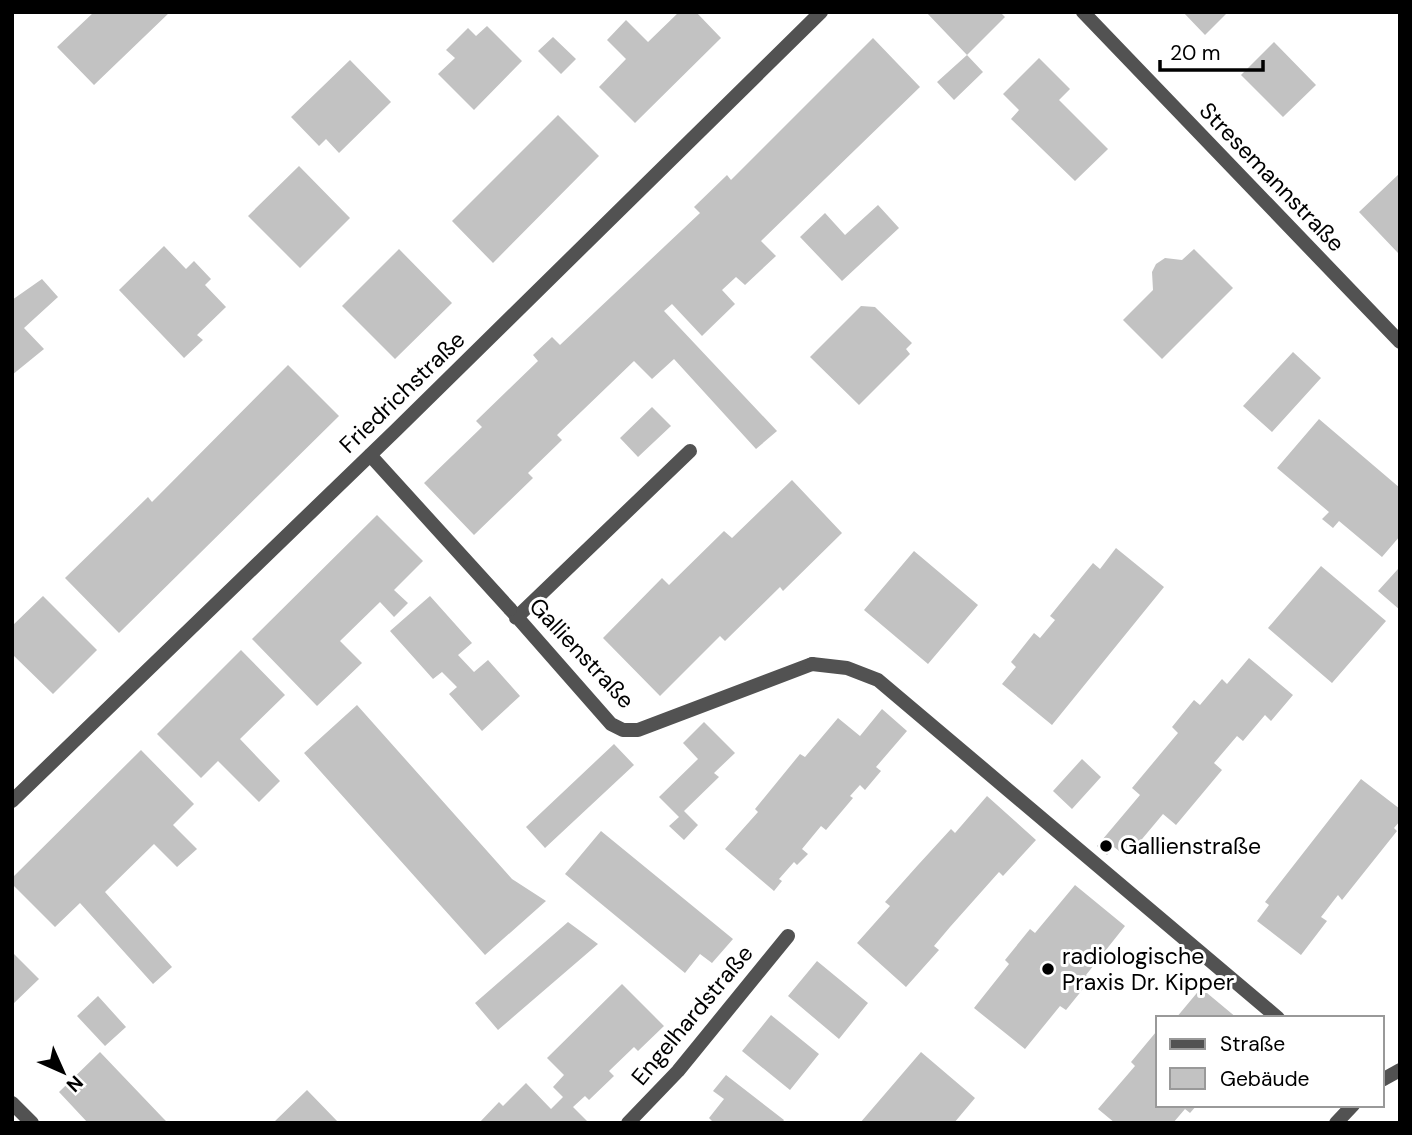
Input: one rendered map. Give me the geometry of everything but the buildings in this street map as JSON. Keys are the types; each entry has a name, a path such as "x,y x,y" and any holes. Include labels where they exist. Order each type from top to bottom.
{"street":[{"name":"Friedrichstraße","path":"12,801 370,455 821,12"},
{"name":"Stresemannstraße","path":"1083,12 1400,342"},
{"path":"513,614 690,451"},
{"name":"Gallienstraße","path":"370,455 611,724 623,730 638,730 812,664 847,668 878,680 1276,1016"},
{"name":"Engelhardstraße","path":"628,1123 678,1071 788,936"},
{"path":"1384,1079 1400,1070"},
{"path":"12,1103 32,1123"},
{"path":"1336,1123 1351,1107"}],"place":[{"name":"Gallienstraße","path":"1106,846"},
{"name":"radiologische Praxis Dr. Kipper","path":"1048,969"}]}
